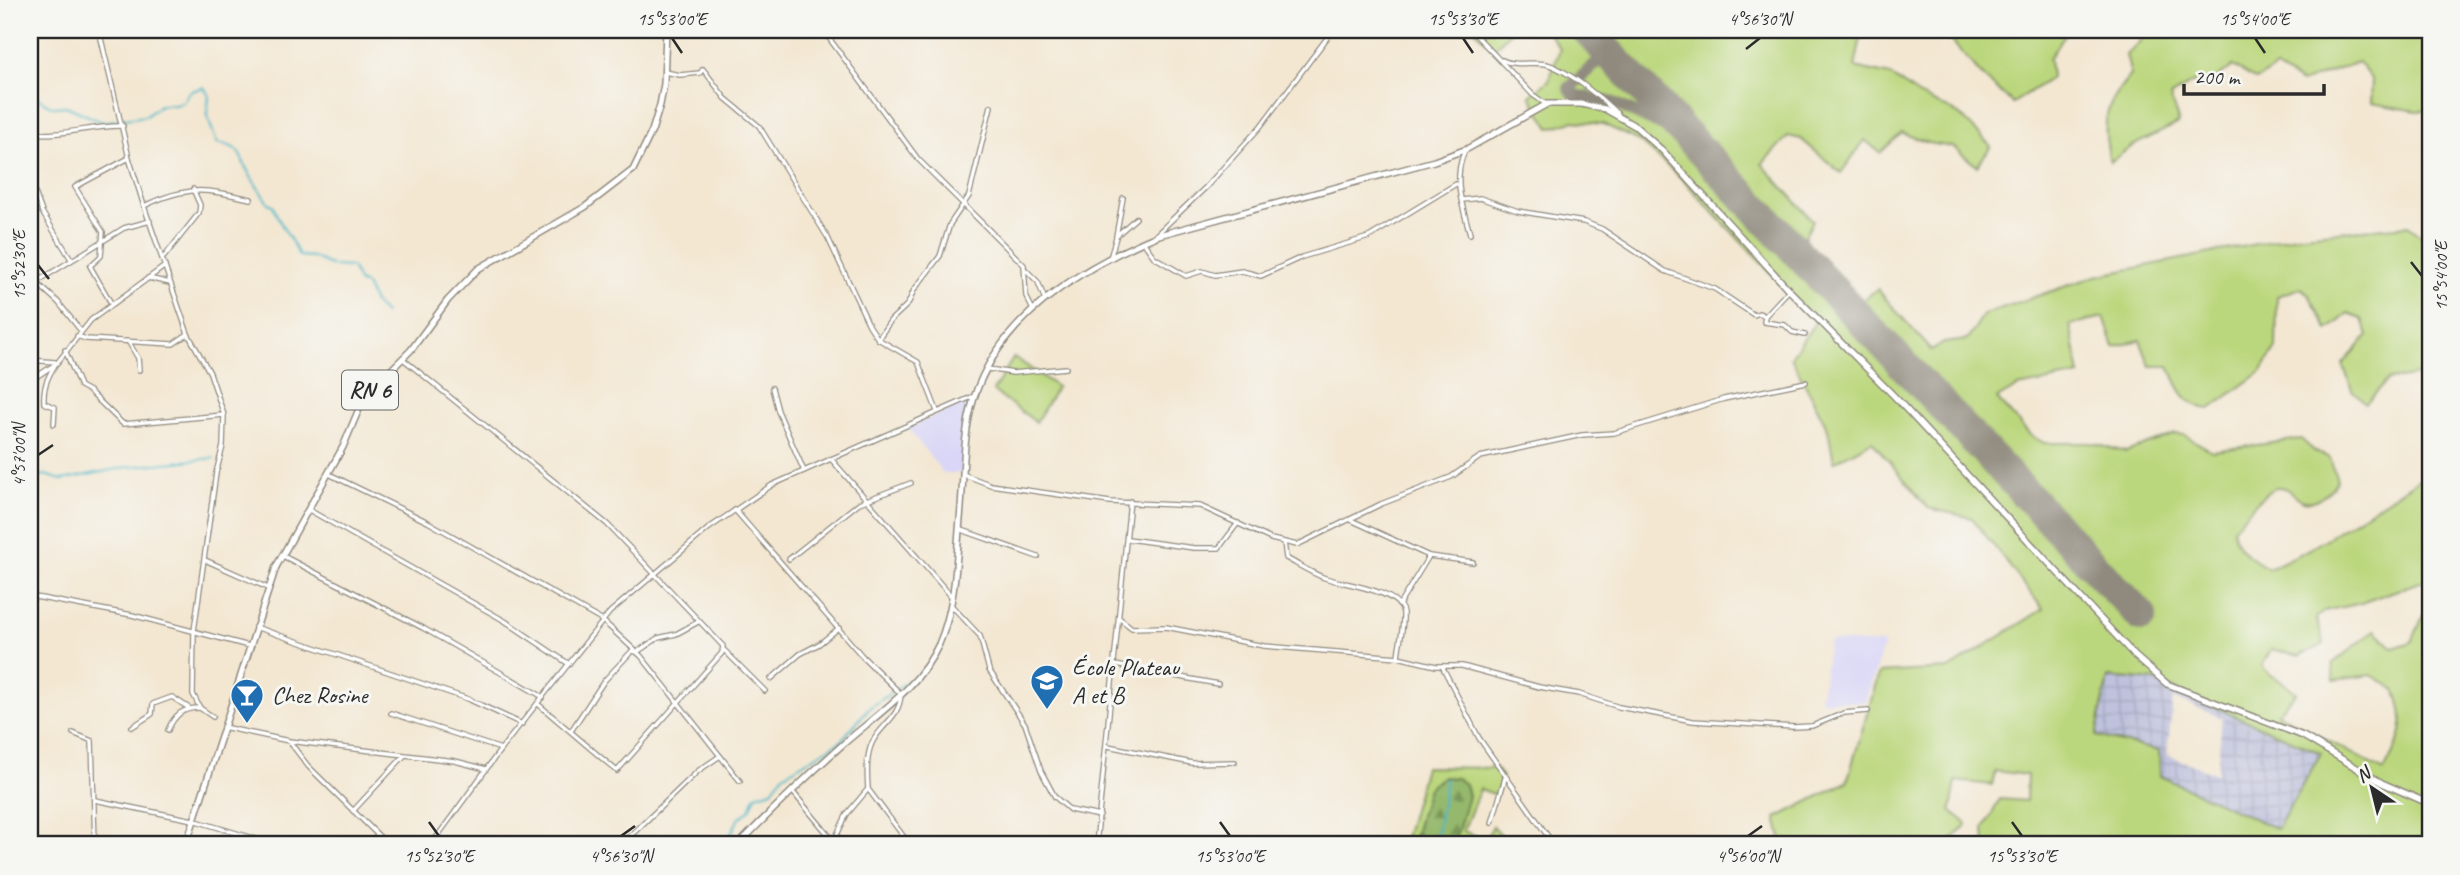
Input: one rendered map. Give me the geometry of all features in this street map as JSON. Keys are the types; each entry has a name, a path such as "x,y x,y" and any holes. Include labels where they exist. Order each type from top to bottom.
{"main road":[{"name":"RN 6","path":"186,845 222,727 281,555 343,447 364,397 403,359 453,294 478,269 585,207 633,170 657,118 665,72 666,30"},
{"path":"738,845 928,663 938,644 952,601 974,396 1006,340 1033,310 1111,255 1143,241 1465,150 1547,104 1581,104 1618,114 1658,146 1789,290 1895,396 2135,656 2161,679 2188,693 2303,736 2382,783 2430,804"}],"street":[{"path":"106,30 99,31 129,158 188,334 210,373 224,415 223,446 216,473 194,631 193,694 201,708 213,717"},
{"path":"823,30 906,145 1038,282 1045,301"},
{"path":"1155,237 1206,187 1260,127 1333,30"},
{"path":"1471,30 1533,95 1547,104"},
{"path":"1502,60 1554,67 1618,114"},
{"path":"665,72 680,75 699,73 703,69 725,98 759,126 828,238 850,290 878,340 918,362 937,411"},
{"path":"878,340 891,320 908,304 914,290 940,256 950,224 963,207 975,181 976,159 991,106"},
{"path":"30,133 47,135 90,130 104,125 123,126"},
{"path":"1465,150 1457,168 1456,184 1470,234"},
{"path":"111,303 90,266 101,256 104,239 100,226 75,187 129,158"},
{"path":"30,179 42,212 71,259"},
{"path":"1143,241 1154,257 1186,276 1202,271 1215,275 1242,271 1261,276 1302,257 1369,237 1456,184"},
{"path":"144,206 176,192 193,189 220,191 251,199"},
{"path":"163,257 199,213 200,205 193,189"},
{"path":"1111,255 1122,198"},
{"path":"1462,200 1480,198 1518,211 1589,224 1602,229 1665,271 1715,289 1754,315 1759,313 1765,316"},
{"path":"1116,236 1136,218"},
{"path":"30,286 124,228 150,221"},
{"path":"54,424 55,407 44,403 46,379 65,350 111,303 166,265"},
{"path":"1026,270 1026,296 1033,310"},
{"path":"148,278 170,283"},
{"path":"36,282 58,302 81,331"},
{"path":"1789,290 1765,316 1764,322 1785,325 1792,332 1805,335"},
{"path":"77,336 173,344 188,334"},
{"path":"128,341 138,358 139,370"},
{"path":"65,350 80,386 89,391 123,424 224,415"},
{"path":"403,359 607,524 765,691"},
{"path":"30,360 57,363"},
{"path":"30,381 57,363"},
{"path":"988,369 1013,373 1066,368"},
{"path":"965,475 991,485 1110,502 1200,506 1284,542 1303,543 1325,529 1351,520 1381,504 1451,477 1480,457 1582,435 1614,433 1724,399 1806,382"},
{"path":"772,388 778,411 804,471"},
{"path":"431,845 501,749 603,621 656,573 734,509 772,485 974,396"},
{"path":"831,459 980,636 989,670 1025,724 1041,771 1055,797 1070,810 1100,816"},
{"path":"327,472 428,522 603,621 637,652 740,781"},
{"path":"789,559 867,499 911,483"},
{"path":"1096,845 1108,747 1130,501"},
{"path":"308,509 465,597 569,664"},
{"path":"734,509 899,692 897,712 873,741 867,773 868,789 909,845"},
{"path":"1351,520 1429,556 1474,562"},
{"path":"1128,539 1194,548 1219,548 1238,523"},
{"path":"959,529 1038,557"},
{"path":"1284,542 1286,558 1326,579 1354,583 1399,605 1403,613 1398,657"},
{"path":"281,555 423,628 542,696"},
{"path":"1399,605 1429,556"},
{"path":"205,560 268,588"},
{"path":"30,596 132,615 249,646"},
{"path":"1119,618 1132,628 1166,626 1264,646 1398,657 1442,666 1462,666 1539,687 1579,694 1619,707 1693,721 1812,726 1832,716 1868,711"},
{"path":"571,731 604,681 632,651 637,652 658,638 676,634 698,622"},
{"path":"255,627 468,699 523,724"},
{"path":"771,678 800,654 819,644 839,628"},
{"path":"538,704 617,771 724,650"},
{"path":"1115,665 1218,684"},
{"path":"1442,666 1462,711 1504,778 1554,845"},
{"path":"132,727 152,715 153,704 162,700 172,697 189,708"},
{"path":"168,730 177,714 189,708 201,708"},
{"path":"391,713 501,749"},
{"path":"222,727 289,741 455,761 486,769"},
{"path":"73,733 92,739 95,845"},
{"path":"289,741 300,758 388,845"},
{"path":"1108,747 1192,763 1235,762"},
{"path":"353,811 405,755"},
{"path":"622,844 698,771 720,756"},
{"path":"1492,823 1504,778"},
{"path":"832,842 847,814 868,789"},
{"path":"792,791 837,845"},
{"path":"95,800 193,820 276,845"}],"shaded area":[{"path":"970,400 962,473 943,473 908,428"},
{"path":"1829,641 1884,644 1865,702 1820,700"},
{"path":"2108,677 2155,681 2321,753 2277,829 2159,776 2095,736","holes":["2173,698 2222,718 2217,774 2167,755"]}],"green space":[{"path":"1475,30 1512,30 1493,49"},
{"path":"1546,30 1871,30 1861,37 1855,67 1890,75 1918,95 1959,114 1991,146 1977,166 1953,147 1928,143 1902,133 1880,153 1865,140 1841,173 1801,139 1788,136 1762,164 1813,221 1801,243 1862,301 1877,289 1931,350 1944,343 1967,340 1984,314 2096,276 2301,235 2408,226 2422,236 2430,255 2430,373 2388,380 2366,403 2352,390 2343,364 2368,336 2362,319 2348,314 2328,330 2309,295 2301,288 2277,296 2276,348 2261,372 2210,409 2188,400 2169,366 2150,366 2140,340 2114,347 2104,317 2070,325 2080,375 2018,387 1997,399 2030,435 2044,443 2091,443 2126,452 2175,434 2184,435 2212,451 2301,439 2314,451 2330,458 2337,480 2327,493 2311,501 2301,500 2285,488 2272,489 2233,529 2241,548 2269,569 2310,549 2430,472 2430,583 2428,579 2361,603 2324,611 2316,618 2324,644 2299,656 2271,649 2262,666 2296,693 2277,713 2384,771 2401,731 2402,712 2395,689 2371,675 2334,680 2332,664 2375,630 2393,648 2412,642 2430,600 2430,845 1985,845 1984,828 2000,799 2026,801 2027,775 1995,771 1992,785 1956,781 1951,810 1967,824 1948,845 1783,845 1776,818 1847,782 1879,673 1949,669 2043,609 1972,518 1928,508 1872,441 1834,462 1828,429 1791,357 1816,321 1681,178 1639,141 1603,124 1573,121 1550,128 1530,96 1549,80 1560,49","holes":["2108,677 2155,681 2321,753 2277,829 2160,776 2159,751 2096,736"]},
{"path":"1942,30 2068,30 2049,58 2051,78 2013,103 1984,78"},
{"path":"2136,30 2430,30 2430,110 2417,111 2371,103 2372,80 2358,62 2301,83 2276,68 2256,80 2233,66 2205,88 2193,82 2170,97 2179,123 2134,145 2110,162 2106,135 2107,115 2115,97 2131,75 2126,55 2142,39"},
{"path":"1014,357 1057,387 1036,422 993,391"},
{"path":"1425,767 1495,768 1502,777 1496,795 1480,789 1463,831 1485,840 1493,826 1511,845 1454,845 1468,796 1465,784 1456,778 1442,777 1428,788 1412,845 1403,845"},
{"path":"1442,777 1456,778 1465,784 1468,796 1454,845 1412,845 1428,788"}],"waterway":[{"path":"30,94 53,107 66,106 102,122 146,116 160,105 176,105 184,101 189,92 204,87 209,96 207,116 217,143 232,147 239,153 268,203 273,205 299,256 313,257 332,266 352,267 358,282 366,285 374,303 385,314"},
{"path":"30,479 45,475 62,480 127,467 214,458"},
{"path":"725,845 738,820 750,809 756,795 772,790 783,775 841,741 868,709 909,680"},
{"path":"1435,845 1446,779"}],"taxiway":[{"path":"1608,52 1569,88 1575,95 1614,103 1690,139"}],"runway":[{"path":"1587,30 2141,616"}],"place":[{"name":"École Plateau A et B","path":"1047,711"},
{"name":"Chez Rosine","path":"247,725"}]}
